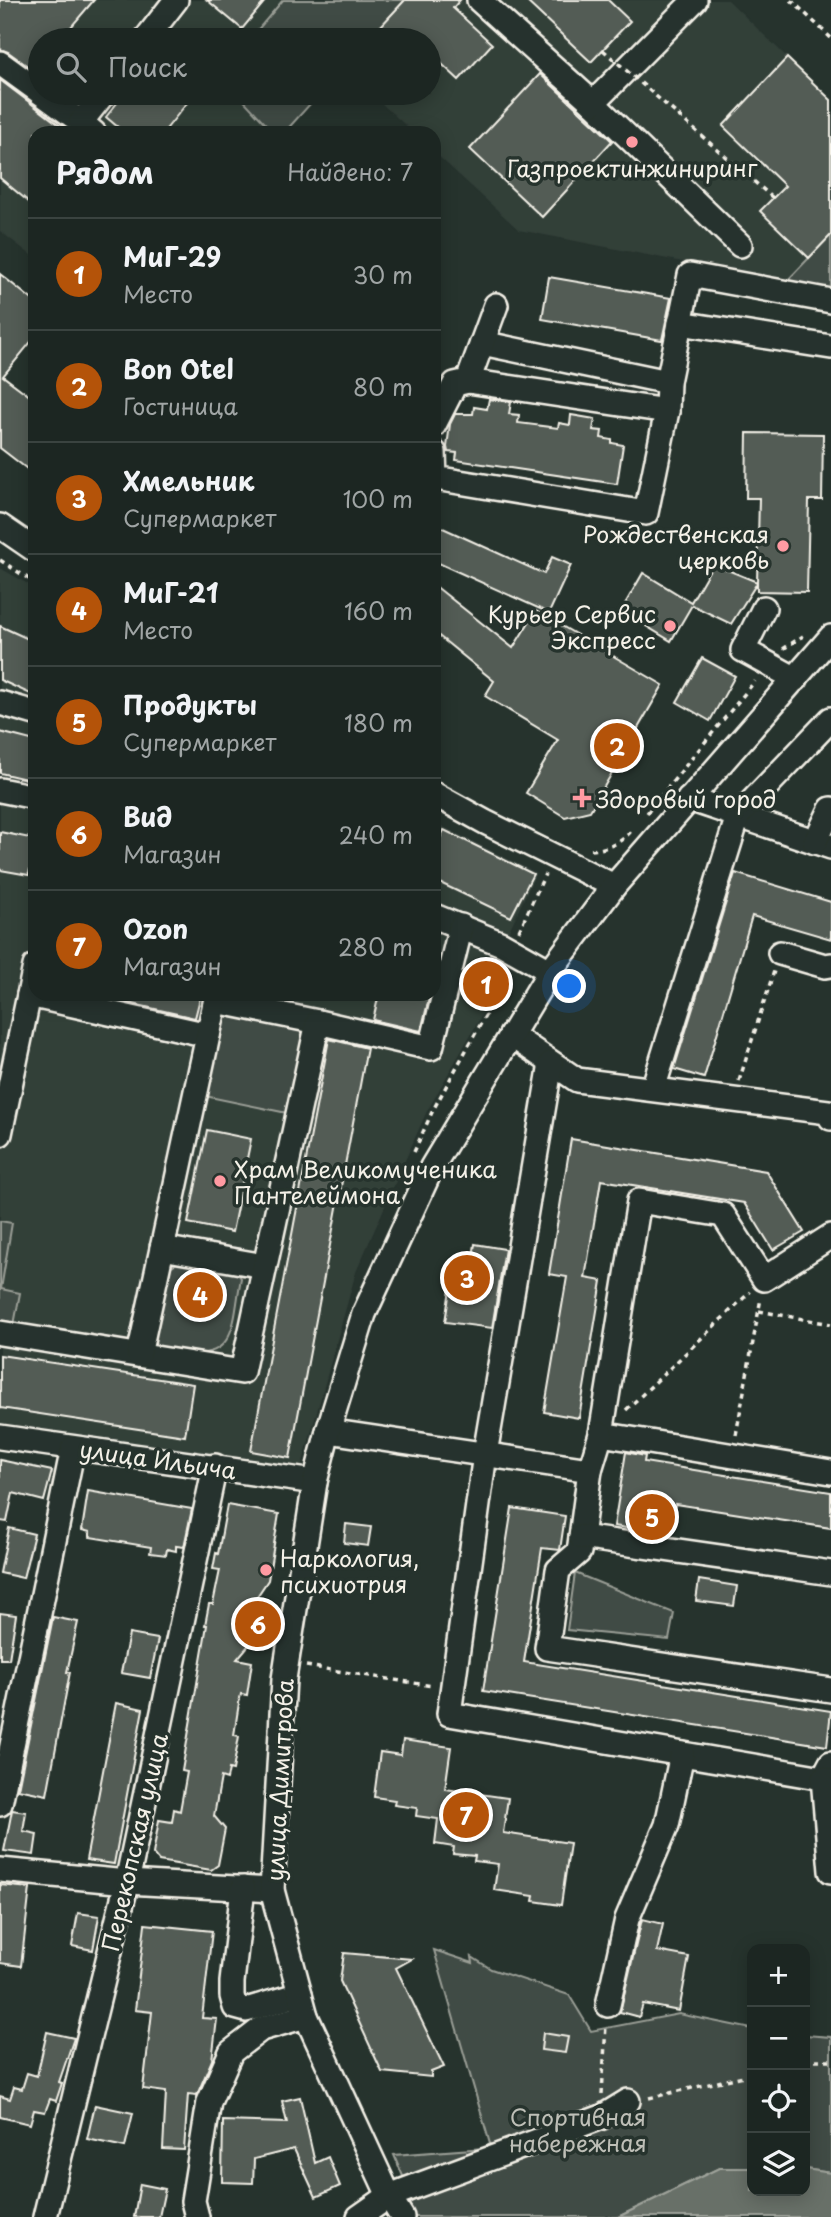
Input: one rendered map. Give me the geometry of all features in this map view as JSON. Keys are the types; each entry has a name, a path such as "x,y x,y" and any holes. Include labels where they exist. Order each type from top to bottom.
{"street":[{"path":"154,28 176,0"},
{"path":"478,0 593,103 740,245"},
{"path":"593,103 691,1"},
{"path":"0,63 28,84"},
{"path":"57,105 87,126"},
{"path":"88,126 98,105"},
{"path":"441,479 646,513 667,411 668,382 690,275 831,301"},
{"path":"468,380 496,305"},
{"path":"680,323 831,347"},
{"path":"482,343 668,382"},
{"path":"441,411 455,384 468,380 667,411"},
{"path":"0,526 28,545"},
{"path":"764,608 743,650 796,679"},
{"name":"улица Димитрова","path":"402,2217 389,2196 303,2005 272,1890 286,1663 315,1482 328,1431 364,1314 432,1167 550,971 614,886 831,636"},
{"path":"0,703 28,711"},
{"path":"653,1089 738,816 831,719"},
{"path":"0,790 28,796"},
{"path":"441,798 614,886"},
{"path":"689,799 823,844 831,809"},
{"path":"441,919 502,944 550,971"},
{"path":"229,1001 431,1048 461,926"},
{"path":"780,953 825,967 831,965"},
{"path":"0,1134 28,1000"},
{"path":"56,1001 208,1035"},
{"path":"139,1356 215,1001"},
{"path":"0,1333 242,1372 318,1022"},
{"path":"511,1035 577,1080 828,1112 831,1118"},
{"path":"551,1063 485,1454 449,1714 681,1754 827,1771 831,1871"},
{"path":"831,1236 764,1279 723,1215 639,1201 601,1434 590,1470 579,1552 558,1570 547,1648 831,1690"},
{"path":"162,1248 264,1266"},
{"path":"328,1431 590,1470"},
{"path":"601,1434 831,1472"},
{"name":"улица Ильича","path":"0,1437 315,1482"},
{"path":"0,1804 74,1448"},
{"name":"Перекопская улица","path":"45,2217 127,1882 215,1466"},
{"path":"581,1538 831,1573"},
{"path":"608,2005 627,1919 667,1825 681,1754"},
{"path":"0,1870 127,1882 272,1890"},
{"path":"243,1888 232,1996 235,2007 246,2010 303,2005"},
{"path":"197,2217 193,2201 209,2102 231,2052 261,2029 303,2005"},
{"path":"359,2217 389,2196 602,2117 628,2101"}],"path":[{"path":"791,0 831,38"},
{"path":"603,50 774,198"},
{"path":"0,560 28,578"},
{"path":"645,815 768,665 804,635"},
{"path":"587,850 602,850 614,845 636,825"},
{"path":"733,1100 780,953"},
{"path":"733,1456 764,1279"},
{"path":"601,1434 764,1279"},
{"path":"758,1311 831,1324"},
{"path":"286,1663 453,1689"},
{"path":"602,2117 608,2005"},
{"path":"810,2060 831,2060"},
{"path":"628,2101 747,2075"}],"shaded area":[{"name":"Газпроектинжиниринг","path":"0,0 728,0 831,100 831,235 786,282 519,230 441,158 441,126 406,126 383,105 441,105 441,28 28,28 28,105 309,105 290,126 28,126 28,253 0,231"},
{"path":"0,568 28,584 28,1001 441,1001 441,826 536,873 498,954 511,964 426,1113 356,1272 301,1469 0,1427"},
{"path":"719,2168 747,2168 747,2196 810,2196 810,2170 831,2173 831,2217 618,2217"}],"green space":[{"path":"283,0 405,0 379,28 259,28"},
{"path":"248,105 309,105 290,126 268,126"},
{"path":"831,235 831,291 786,282"},
{"path":"217,1011 304,1029 287,1113 200,1095"},
{"path":"0,1221 12,1223 1,1289 20,1293 14,1325 0,1323"},
{"path":"180,1261 236,1271 241,1278 230,1333 224,1343 215,1350 186,1353 172,1351 151,1341 167,1269"},
{"path":"575,1573 674,1613 669,1640 567,1630"},
{"name":"Спортивная набережная","path":"434,1950 473,1963 472,1957 491,1969 569,1995 591,2031 679,2014 747,2028 747,2168 719,2168 618,2217 398,2217 413,2200 394,2155 485,2148 490,2144"},
{"path":"810,2035 831,2037 831,2173 810,2170"}],"building":[{"path":"0,0 94,0 70,28 28,28 28,66 0,49"},
{"path":"207,0 266,0 241,28"},
{"path":"405,0 460,0 453,8 492,44 459,80 441,63 441,28 379,28"},
{"path":"525,0 608,0 630,21 591,62"},
{"path":"787,58 831,100 831,235 809,258 760,211 785,186 723,126"},
{"path":"540,74 612,141 542,217 470,149"},
{"path":"0,80 28,101 28,105 33,105 61,126 28,126 28,201 0,178"},
{"path":"116,105 185,105 169,126 117,126 106,117"},
{"path":"0,274 28,296 28,346 3,376 28,395 28,470 0,448"},
{"path":"549,277 671,298 662,340 542,319"},
{"path":"489,399 511,402 509,414 519,415 518,423 558,428 559,423 570,425 571,415 595,419 593,430 602,431 601,438 623,445 617,484 456,460 457,453 448,452 447,447 450,424 455,414 473,414 474,407 487,409"},
{"name":"Рождественская церковь","path":"747,433 823,434 822,500 809,500 807,592 757,591 757,583 731,624 692,605 671,641 621,611 643,573 691,602 713,564 757,582 759,498 746,498"},
{"path":"441,527 544,574 552,557 571,565 549,613 441,564"},
{"path":"441,591 513,648 536,611 663,685 590,811 565,817 526,793 558,740 485,696 494,681 441,638"},
{"path":"0,626 28,639 28,693 0,680"},
{"path":"702,658 735,676 710,721 677,702"},
{"path":"0,732 28,739 28,779 0,773"},
{"path":"444,830 533,874 511,917 441,883 441,836"},
{"path":"0,832 28,838 28,875 0,870"},
{"path":"735,873 831,902 831,939 752,916 704,1078 674,1069"},
{"path":"120,1001 199,1001 195,1018"},
{"path":"377,1001 428,1001 421,1031 373,1020"},
{"path":"329,1039 367,1048 290,1458 251,1451"},
{"name":"Храм Великомученика Пантелеймона","path":"207,1130 251,1139 232,1232 188,1223"},
{"path":"571,1139 766,1171 804,1232 773,1250 744,1203 601,1180 585,1278 602,1281 579,1418 544,1412 567,1277 549,1274"},
{"path":"475,1244 505,1249 492,1328 445,1322 451,1283 460,1284 462,1268 471,1269"},
{"path":"0,1355 193,1384 185,1436 0,1408"},
{"path":"626,1452 645,1456 644,1462 831,1492 831,1528 675,1504 670,1535 614,1526"},
{"path":"0,1460 52,1471 44,1501 13,1493 7,1522 0,1521"},
{"path":"88,1491 192,1509 184,1547 176,1546 176,1551 167,1549 166,1555 150,1553 151,1547 90,1537 90,1532 82,1530"},
{"path":"227,1505 279,1514 268,1580 254,1601 263,1615 260,1632 237,1659 252,1662 247,1695 241,1694 239,1703 234,1735 239,1736 233,1770 229,1769 227,1779 221,1777 214,1816 225,1829 218,1865 211,1870 159,1861 153,1854 159,1820 172,1822 174,1809 180,1811 187,1772 182,1771 205,1625 209,1604 213,1604 220,1570 213,1569"},
{"path":"512,1508 565,1516 560,1550 542,1548 524,1662 831,1711 827,1746 483,1691"},
{"path":"346,1524 371,1527 368,1546 344,1543"},
{"path":"9,1528 34,1534 23,1578 0,1573"},
{"path":"699,1580 737,1586 734,1606 696,1601"},
{"path":"0,1613 16,1615 9,1659 0,1659"},
{"path":"53,1617 78,1622 47,1795 18,1789"},
{"path":"129,1634 158,1639 150,1678 121,1673"},
{"path":"116,1703 143,1709 114,1864 86,1860"},
{"path":"403,1740 451,1747 445,1789 508,1798 503,1833 570,1843 561,1905 533,1901 534,1896 494,1890 498,1864 474,1861 475,1856 453,1854 454,1847 435,1844 438,1819 416,1816 417,1808 394,1805 395,1800 374,1797 380,1752 401,1755"},
{"path":"12,1810 26,1812 23,1831 37,1834 34,1855 4,1851"},
{"path":"0,1885 30,1888 21,1966 0,1963"},
{"path":"78,1913 99,1916 93,1950 72,1946"},
{"path":"642,1919 663,1924 657,1951 689,1957 679,2011 643,2004 639,2017 620,2012"},
{"path":"145,1924 212,1931 202,2018 217,2019 212,2060 197,2095 188,2094 184,2150 163,2149 166,2092 143,2089 152,2012 135,2010"},
{"path":"344,1953 412,1959 396,1968 444,2067 431,2072 431,2077 382,2072 340,1981"},
{"path":"47,2032 74,2038 59,2082 62,2083 56,2101 50,2099 45,2112 34,2110 30,2124 0,2117 0,2096 10,2099 14,2087 22,2089 27,2073 37,2076"},
{"path":"543,2033 568,2037 565,2053 541,2050"},
{"path":"300,2097 315,2163 328,2157 340,2186 316,2197 294,2149 254,2159 253,2183 222,2182 223,2121 287,2123 282,2101"},
{"path":"95,2105 133,2113 125,2147 87,2139"},
{"path":"140,2184 165,2189 159,2217 134,2217"}],"place":[{"name":"Газпроектинжиниринг","path":"632,142"},
{"name":"Рождественская церковь","path":"783,546"},
{"name":"Курьер Сервис Экспресс","path":"670,626"},
{"name":"Bon Otel","path":"617,746"},
{"name":"Здоровый город","path":"582,798"},
{"name":"МиГ-29","path":"486,984"},
{"name":"Храм Великомученика Пантелеймона","path":"220,1181"},
{"name":"Хмельник","path":"467,1278"},
{"name":"МиГ-21","path":"200,1295"},
{"name":"Продукты","path":"652,1517"},
{"name":"Наркология, психиотрия","path":"266,1570"},
{"name":"Вид","path":"258,1624"},
{"name":"Ozon","path":"466,1815"}]}
